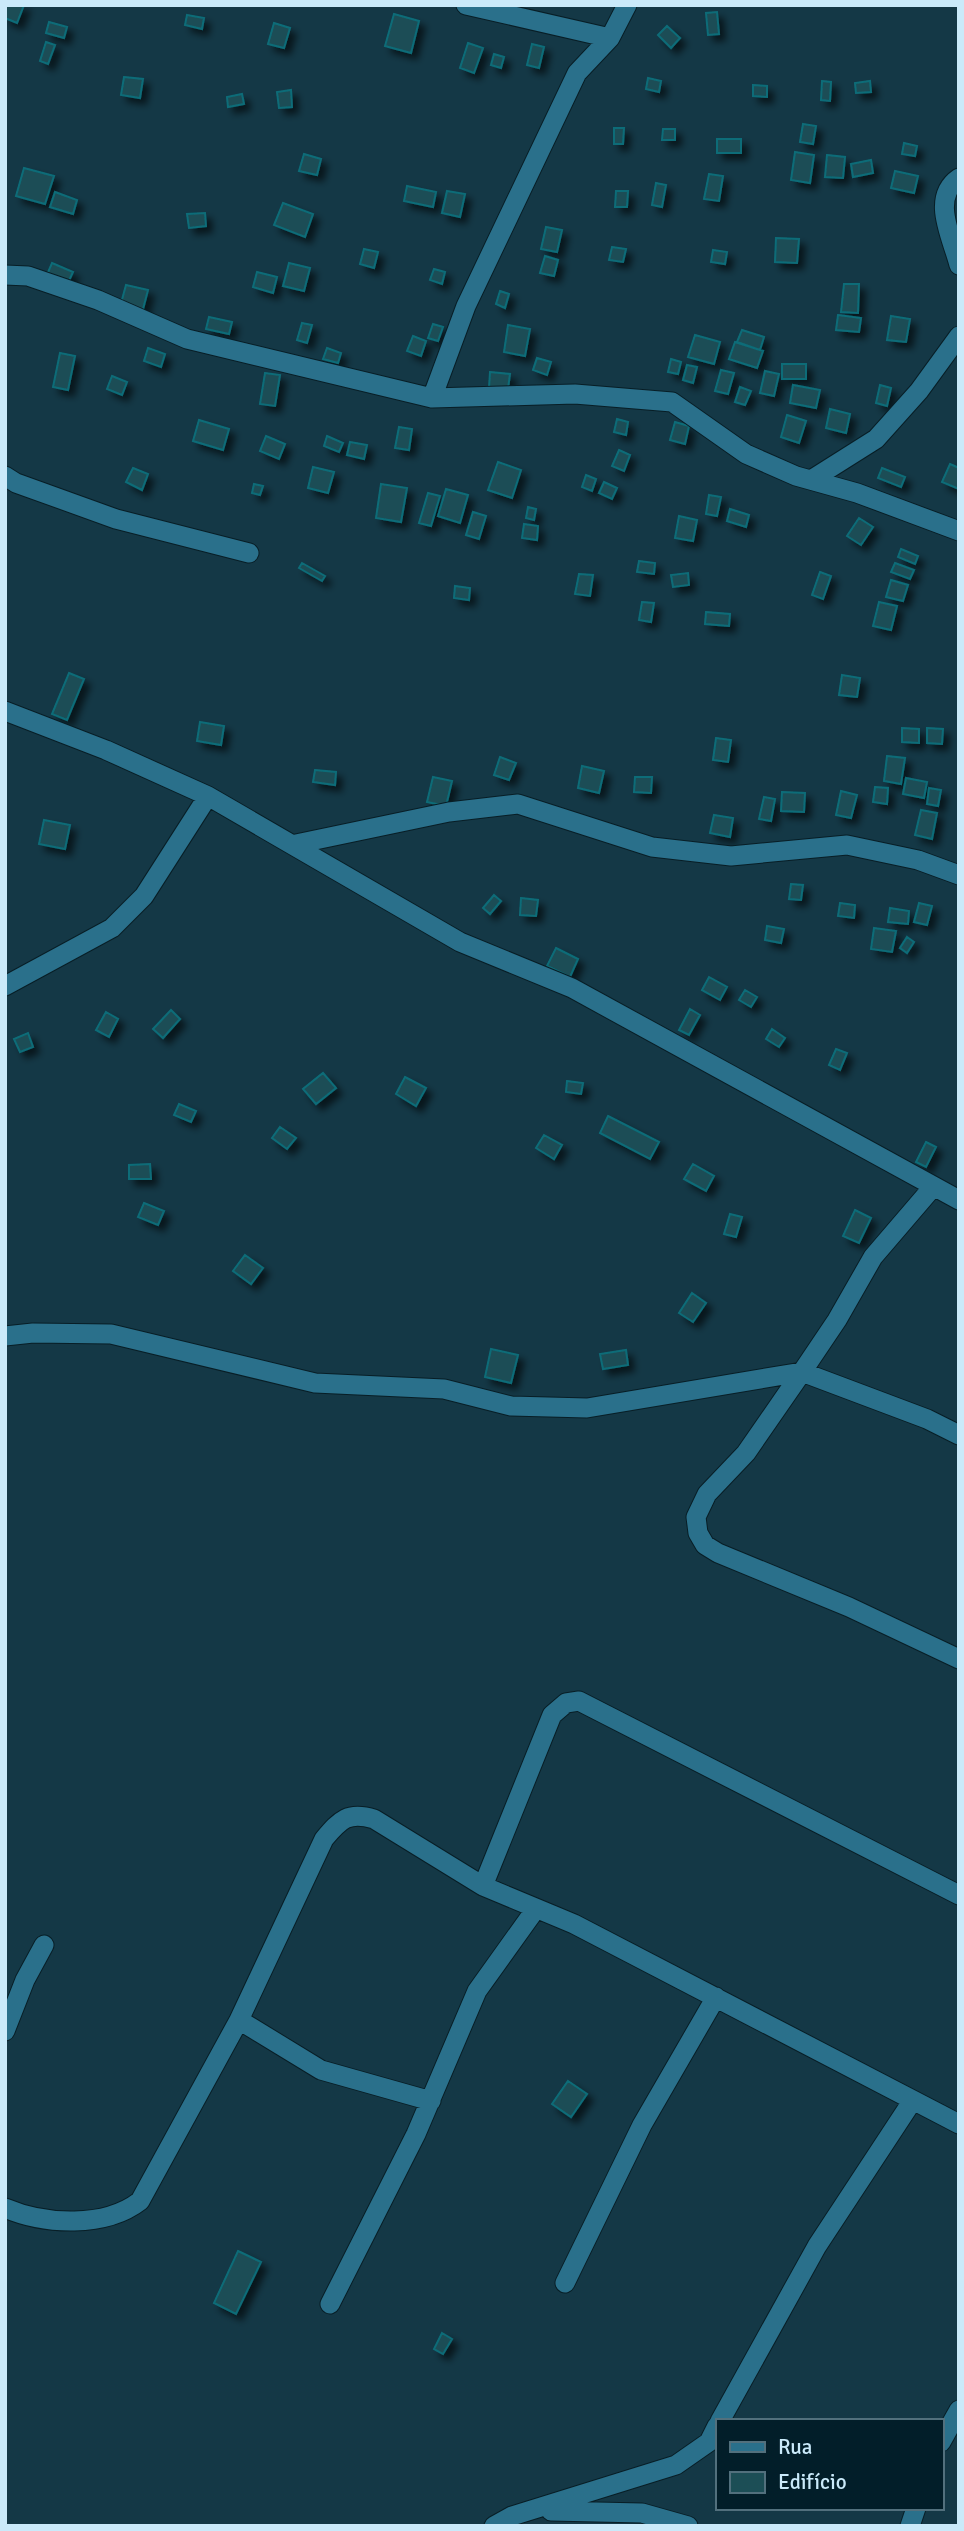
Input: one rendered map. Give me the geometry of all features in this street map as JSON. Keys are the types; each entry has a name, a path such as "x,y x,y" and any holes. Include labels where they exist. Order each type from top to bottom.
{"street":[{"path":"466,5 610,38"},
{"path":"432,398 466,306 577,73 610,38 627,5"},
{"path":"959,178 944,194 944,210 959,265"},
{"path":"5,275 28,276 98,300 187,339 432,398 575,394 672,402 746,454 796,476 857,493 959,531"},
{"path":"811,480 876,439 919,391 959,336"},
{"path":"5,476 16,483 116,519 249,553"},
{"path":"5,711 106,750 208,796 460,942 572,988 949,1191 873,1257 837,1320 802,1372 746,1454 707,1494 696,1517 698,1533 705,1545 718,1553 849,1607 959,1659"},
{"path":"5,986 112,928 144,896 208,796"},
{"path":"296,845 449,812 519,804 652,847 731,856 847,845 918,860 959,875"},
{"path":"5,1336 33,1333 111,1334 315,1383 444,1389 511,1406 587,1408 802,1372 927,1419 959,1435"},
{"path":"483,1886 552,1715 566,1703 579,1702 959,1895"},
{"path":"5,2208 28,2215 98,2220 127,2211 140,2201 239,2020 324,1839 348,1816 359,1814 374,1819 483,1886 573,1924 959,2124"},
{"path":"330,2304 431,2101 477,1991 535,1910"},
{"path":"5,2031 44,1945"},
{"path":"565,2283 642,2125 716,1997"},
{"path":"239,2020 321,2070 431,2101"},
{"path":"721,2419 817,2246 913,2100"},
{"path":"943,2438 959,2410"},
{"path":"494,2526 512,2516 676,2465 709,2442 716,2428"},
{"path":"539,2509 642,2513 688,2526"}],"building":[{"path":"5,5 24,5 17,23 5,18"},
{"path":"717,12 719,34 708,35 706,13"},
{"path":"394,14 419,21 411,53 385,46"},
{"path":"187,15 204,18 202,29 185,25"},
{"path":"49,22 67,27 64,38 46,33"},
{"path":"274,23 290,28 284,48 268,44"},
{"path":"667,26 680,38 671,48 658,35"},
{"path":"46,42 55,45 48,64 40,61"},
{"path":"468,43 483,48 474,73 460,68"},
{"path":"532,44 544,47 539,68 527,65"},
{"path":"494,54 504,57 501,68 491,65"},
{"path":"124,77 143,79 140,98 121,95"},
{"path":"648,78 661,81 659,92 646,89"},
{"path":"822,81 831,82 830,101 821,100"},
{"path":"870,81 871,92 856,93 855,83"},
{"path":"753,85 767,86 767,97 753,96"},
{"path":"291,90 292,107 279,108 277,92"},
{"path":"242,94 244,104 228,107 227,97"},
{"path":"803,124 816,126 813,144 800,142"},
{"path":"614,128 624,128 623,144 614,144"},
{"path":"663,129 675,129 675,140 662,140"},
{"path":"717,139 741,139 741,153 717,153"},
{"path":"904,143 917,146 915,156 902,154"},
{"path":"795,152 814,155 810,183 791,180"},
{"path":"304,154 321,159 317,175 299,171"},
{"path":"827,155 845,157 843,178 825,177"},
{"path":"871,160 873,173 853,177 851,164"},
{"path":"24,168 54,176 45,204 16,196"},
{"path":"895,171 918,176 914,193 891,188"},
{"path":"709,174 723,176 719,201 704,199"},
{"path":"656,183 666,185 662,207 652,205"},
{"path":"407,186 436,192 433,207 404,201"},
{"path":"447,191 465,194 460,217 442,213"},
{"path":"616,191 628,191 627,207 615,207"},
{"path":"55,192 77,200 73,214 50,207"},
{"path":"283,203 313,214 305,237 274,225"},
{"path":"205,213 206,226 189,228 187,214"},
{"path":"546,227 562,230 557,252 541,249"},
{"path":"776,238 799,239 797,263 775,262"},
{"path":"612,247 626,249 623,262 609,260"},
{"path":"364,249 378,252 374,268 360,264"},
{"path":"713,250 727,252 725,264 711,262"},
{"path":"545,256 558,260 554,276 540,273"},
{"path":"52,263 73,272 67,285 46,277"},
{"path":"289,263 310,268 304,291 283,286"},
{"path":"434,269 445,272 442,284 430,280"},
{"path":"257,272 277,277 273,293 253,287"},
{"path":"844,284 859,284 858,313 841,312"},
{"path":"126,285 148,290 142,313 120,307"},
{"path":"500,291 509,294 505,308 496,304"},
{"path":"838,315 861,318 859,332 836,330"},
{"path":"891,316 910,319 906,342 887,340"},
{"path":"209,317 232,322 229,334 206,329"},
{"path":"302,323 312,325 307,343 297,340"},
{"path":"433,324 443,327 438,341 428,338"},
{"path":"508,325 530,329 525,356 504,352"},
{"path":"742,330 764,337 760,350 737,342"},
{"path":"695,335 720,342 714,364 688,357"},
{"path":"413,336 426,341 421,356 407,351"},
{"path":"735,342 763,351 757,368 729,359"},
{"path":"148,348 165,354 161,367 144,361"},
{"path":"327,348 341,353 338,363 323,359"},
{"path":"60,353 75,356 68,390 53,387"},
{"path":"537,358 551,362 547,375 533,370"},
{"path":"671,359 681,362 678,374 668,372"},
{"path":"782,364 806,364 806,379 782,379"},
{"path":"687,365 697,367 693,383 683,380"},
{"path":"721,370 734,373 728,394 715,391"},
{"path":"765,371 779,374 774,396 760,393"},
{"path":"490,372 510,374 508,389 489,388"},
{"path":"265,373 280,375 275,406 260,404"},
{"path":"112,376 127,382 122,395 107,389"},
{"path":"793,385 820,390 816,408 790,403"},
{"path":"880,385 891,388 887,406 876,403"},
{"path":"740,387 751,391 745,405 735,402"},
{"path":"830,409 850,414 846,433 826,428"},
{"path":"787,415 806,421 799,443 781,437"},
{"path":"617,419 628,422 626,435 614,432"},
{"path":"199,420 229,429 223,450 193,441"},
{"path":"675,422 689,426 685,444 670,440"},
{"path":"399,427 412,429 409,450 395,448"},
{"path":"266,436 285,444 279,459 260,451"},
{"path":"327,436 343,443 339,452 324,446"},
{"path":"350,442 367,445 364,459 347,455"},
{"path":"619,450 630,455 624,471 612,466"},
{"path":"498,462 521,470 512,498 488,490"},
{"path":"950,464 959,468 959,489 942,482"},
{"path":"313,467 334,472 328,493 308,488"},
{"path":"133,468 148,474 142,490 126,482"},
{"path":"882,468 905,477 901,487 878,478"},
{"path":"586,475 596,479 592,491 582,487"},
{"path":"604,482 617,488 612,499 599,493"},
{"path":"254,484 263,486 260,495 252,493"},
{"path":"381,484 407,488 401,522 376,518"},
{"path":"446,489 468,495 460,523 438,516"},
{"path":"428,493 440,496 431,526 419,523"},
{"path":"709,495 721,497 717,516 706,514"},
{"path":"528,507 536,509 534,520 526,518"},
{"path":"730,509 749,515 746,527 727,521"},
{"path":"473,512 486,516 479,539 466,535"},
{"path":"679,516 697,520 693,541 675,538"},
{"path":"859,518 873,527 861,545 847,536"},
{"path":"524,524 538,526 537,540 522,538"},
{"path":"901,549 918,556 915,564 898,557"},
{"path":"639,561 655,563 654,574 637,572"},
{"path":"302,563 325,576 322,581 299,568"},
{"path":"895,563 914,570 910,579 891,572"},
{"path":"820,572 831,576 823,599 812,595"},
{"path":"688,573 689,585 673,587 671,575"},
{"path":"579,574 593,575 590,596 575,594"},
{"path":"891,580 908,585 903,601 886,597"},
{"path":"455,586 470,588 469,600 454,598"},
{"path":"642,602 654,603 651,622 639,620"},
{"path":"879,602 897,606 891,630 873,626"},
{"path":"706,612 730,614 729,626 705,624"},
{"path":"69,673 84,679 67,720 52,714"},
{"path":"842,675 860,678 857,697 839,695"},
{"path":"200,722 224,726 221,745 197,741"},
{"path":"902,728 919,729 919,743 902,742"},
{"path":"927,728 943,729 942,744 927,743"},
{"path":"716,738 731,740 728,762 713,760"},
{"path":"887,756 905,758 901,784 884,781"},
{"path":"500,757 516,763 509,780 494,775"},
{"path":"582,766 604,771 599,793 578,788"},
{"path":"315,770 336,772 335,785 313,782"},
{"path":"433,777 452,781 446,806 427,802"},
{"path":"635,777 652,777 651,793 634,792"},
{"path":"906,778 927,782 924,798 903,794"},
{"path":"875,787 888,788 887,804 873,802"},
{"path":"929,788 941,790 938,806 927,804"},
{"path":"841,791 857,795 851,818 836,815"},
{"path":"782,792 805,793 804,812 781,811"},
{"path":"764,797 775,799 771,821 759,819"},
{"path":"921,810 937,813 932,839 915,835"},
{"path":"714,815 733,818 730,837 710,833"},
{"path":"44,820 70,825 65,849 39,844"},
{"path":"791,884 803,885 801,900 789,899"},
{"path":"494,895 501,901 490,914 483,908"},
{"path":"521,898 538,900 536,916 520,915"},
{"path":"840,903 855,905 854,918 838,916"},
{"path":"919,903 932,906 927,925 914,922"},
{"path":"890,908 909,911 908,924 888,922"},
{"path":"767,926 784,929 781,943 765,940"},
{"path":"874,928 896,931 892,952 871,949"},
{"path":"907,937 914,942 907,953 900,948"},
{"path":"556,948 578,959 570,977 547,966"},
{"path":"709,977 727,987 720,1000 702,990"},
{"path":"745,990 757,997 751,1007 739,1000"},
{"path":"690,1009 700,1015 689,1035 679,1030"},
{"path":"171,1010 180,1019 163,1038 153,1029"},
{"path":"106,1012 118,1019 109,1037 96,1030"},
{"path":"772,1029 785,1038 779,1047 766,1039"},
{"path":"28,1033 33,1047 20,1052 14,1039"},
{"path":"836,1049 847,1053 840,1070 829,1065"},
{"path":"323,1073 336,1088 316,1104 303,1089"},
{"path":"405,1077 426,1088 416,1106 396,1094"},
{"path":"567,1081 583,1083 581,1094 566,1092"},
{"path":"179,1104 196,1111 191,1122 174,1115"},
{"path":"608,1116 659,1142 650,1159 600,1133"},
{"path":"280,1127 296,1138 287,1149 272,1138"},
{"path":"544,1135 562,1145 554,1159 536,1148"},
{"path":"926,1142 936,1147 926,1167 916,1162"},
{"path":"150,1164 151,1179 129,1179 129,1165"},
{"path":"693,1164 714,1176 706,1191 684,1179"},
{"path":"144,1203 164,1211 158,1225 138,1217"},
{"path":"855,1210 871,1218 859,1243 843,1236"},
{"path":"730,1214 742,1217 736,1237 724,1234"},
{"path":"245,1255 263,1268 251,1284 233,1271"},
{"path":"692,1293 706,1303 693,1322 679,1313"},
{"path":"491,1349 518,1355 511,1383 485,1377"},
{"path":"626,1350 628,1365 603,1369 600,1354"},
{"path":"568,2081 587,2094 571,2117 552,2104"},
{"path":"238,2251 261,2262 236,2314 214,2303"},
{"path":"442,2333 452,2339 443,2354 434,2349"}]}
